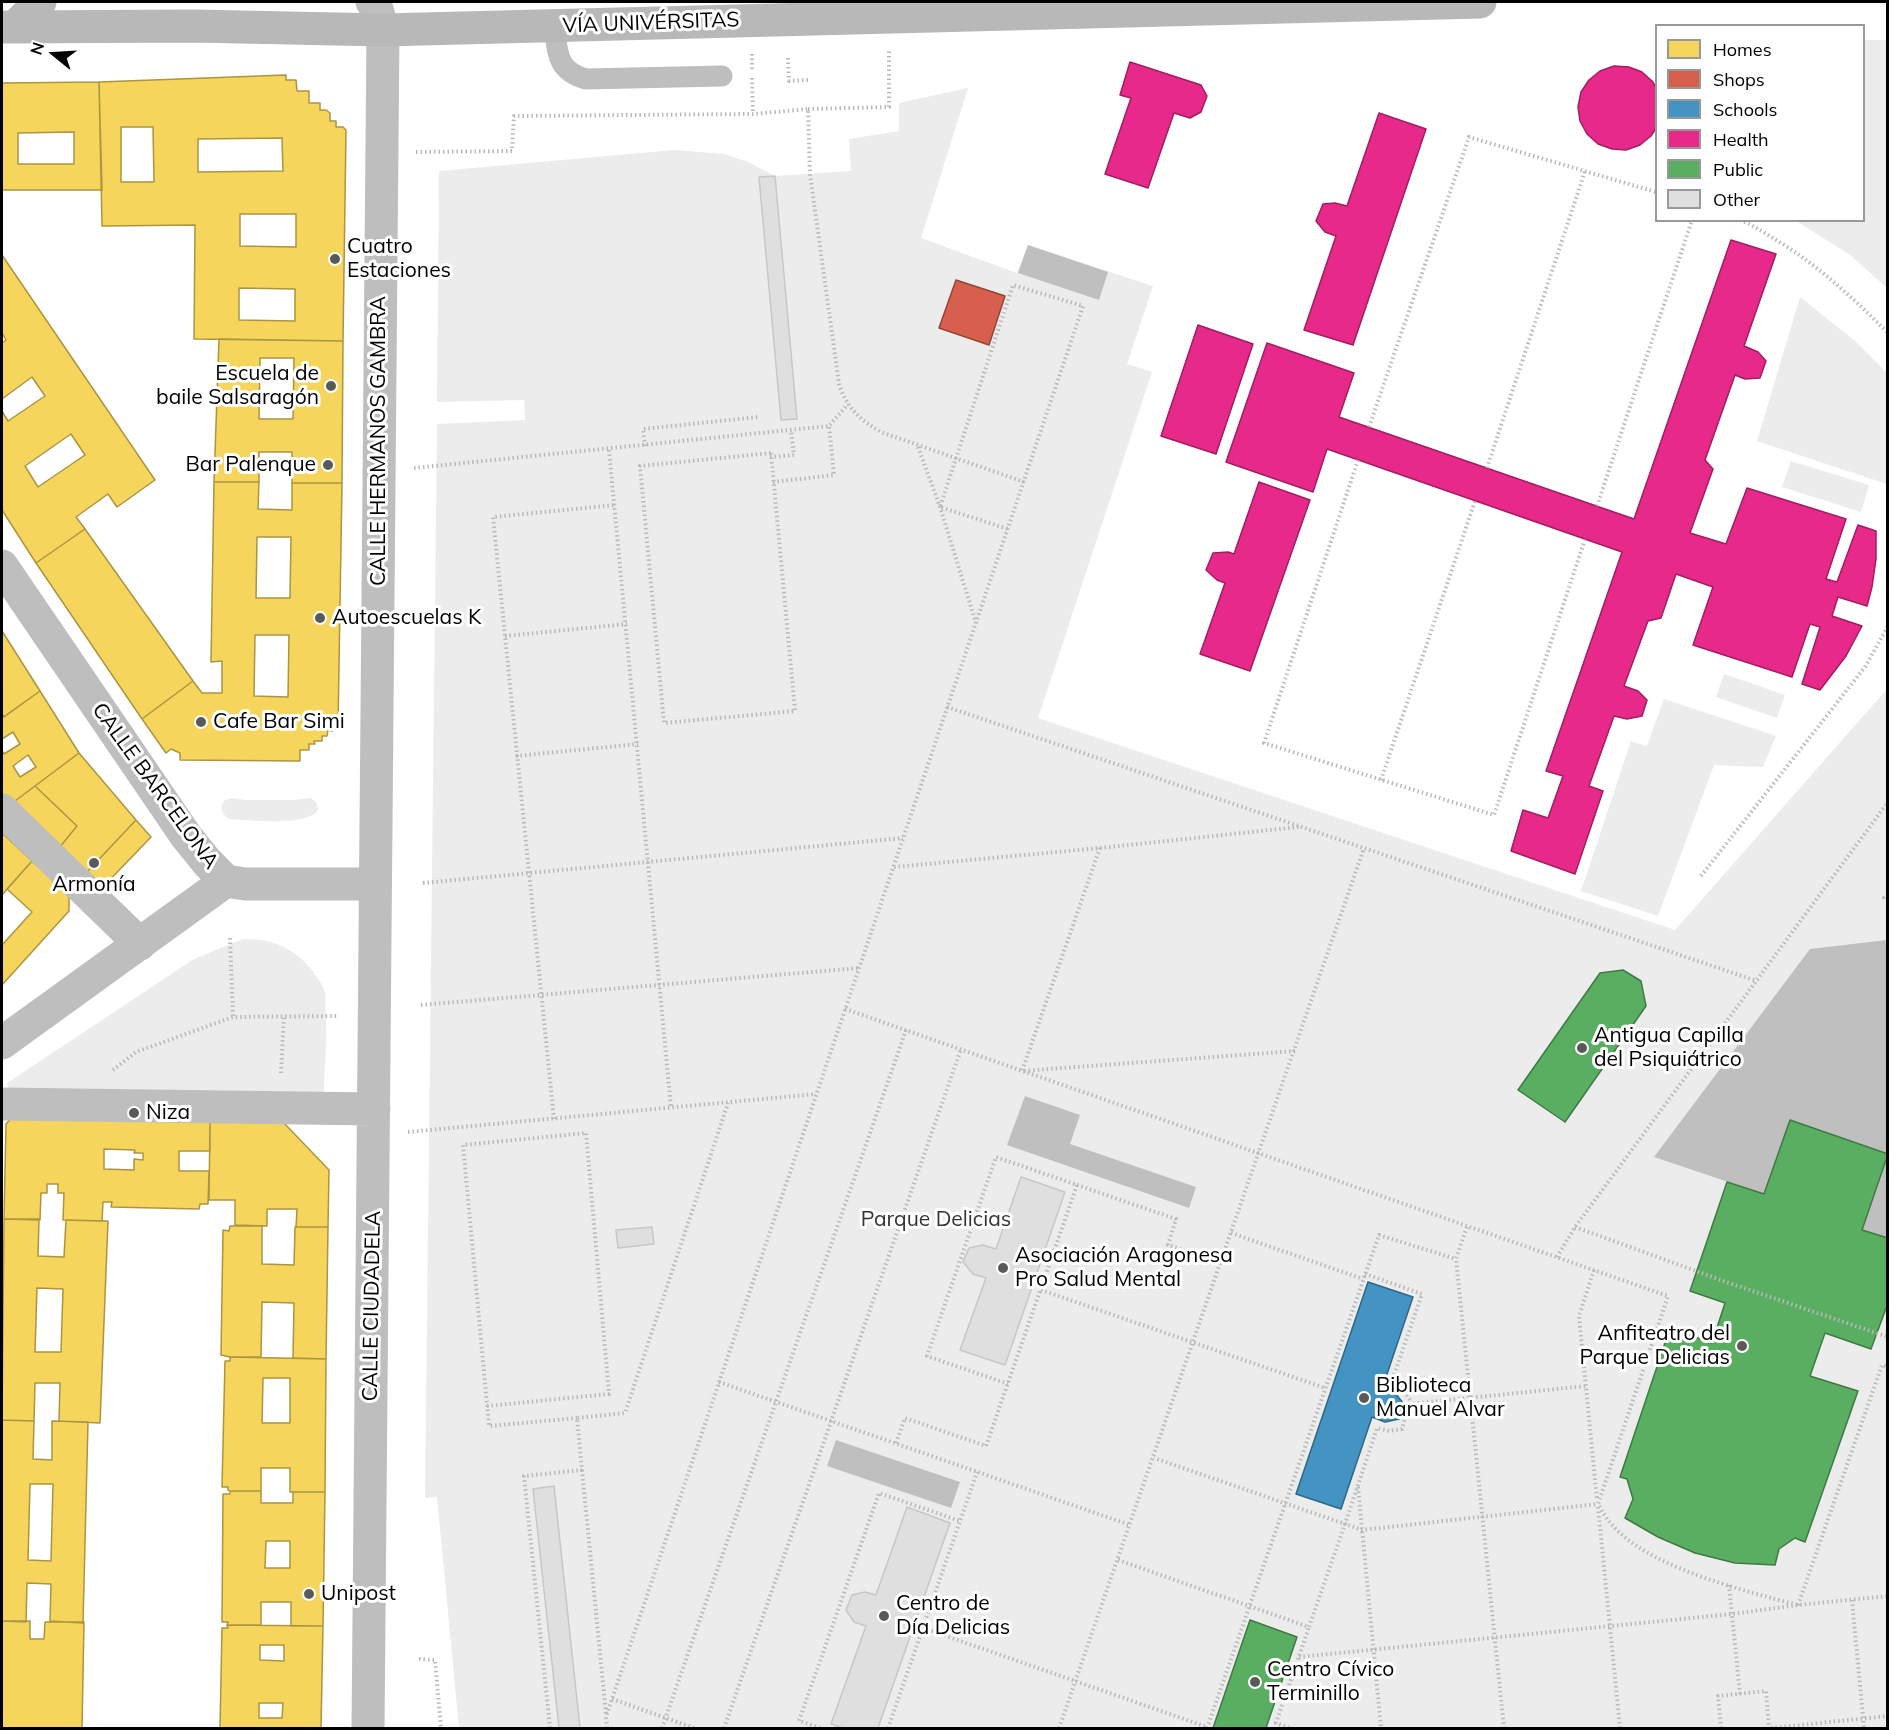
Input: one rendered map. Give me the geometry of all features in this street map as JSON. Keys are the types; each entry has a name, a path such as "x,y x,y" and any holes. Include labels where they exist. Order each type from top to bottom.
{"main road":[{"path":"8,27 40,2"},
{"name":"VÍA UNIVÉRSITAS","path":"8,27 194,26 378,16 554,26 827,9 889,17 1480,2"}],"street":[{"name":"CALLE HERMANOS GAMBRA","path":"375,884 382,152 378,16"},
{"name":"CALLE BARCELONA","path":"2,566 186,836 226,881 245,884 375,884"},
{"path":"2,810 140,944"},
{"path":"2,1043 226,881"},
{"name":"CALLE CIUDADELA","path":"368,1728 375,884"},
{"path":"2,1104 374,1109"}],"lane":[{"path":"554,26 558,56 565,68 574,76 586,78 722,76"}],"path":[{"path":"382,152 512,151 514,116 753,114 808,109 889,107 889,17"},
{"path":"788,58 789,81 808,80 808,76"},
{"path":"808,109 810,174 839,384 852,411 880,432 1024,482"},
{"path":"1369,427 1468,137 1655,192"},
{"path":"1487,468 1585,171"},
{"path":"1597,506 1691,222"},
{"path":"1745,222 1812,262 1857,302 1887,333"},
{"path":"606,1717 1083,306 1013,285 940,507"},
{"path":"379,472 829,426 848,404"},
{"path":"645,446 643,429 758,417"},
{"path":"773,482 834,475 829,426"},
{"path":"770,457 794,455 791,430"},
{"path":"918,447 940,507 976,624"},
{"path":"609,450 671,1108"},
{"path":"771,453 773,482 795,711 664,723 640,466 771,453"},
{"path":"1358,460 1264,742 1494,815 1585,539"},
{"path":"1381,780 1475,501"},
{"path":"554,1119 493,517 615,505"},
{"path":"940,507 1008,529"},
{"path":"505,636 627,624"},
{"path":"1701,876 1865,667 1887,626"},
{"path":"947,707 1756,981"},
{"path":"516,756 638,744"},
{"path":"1557,1257 1575,1227 1887,802"},
{"path":"894,867 1301,827"},
{"path":"423,883 903,838"},
{"path":"1022,1071 1100,848"},
{"path":"1059,1728 1364,848"},
{"path":"1887,894 1884,898 1887,901"},
{"path":"230,938 233,1017"},
{"path":"421,1005 859,968"},
{"path":"845,1009 1668,1296 1598,1503 1608,1520 1637,1546 1678,1566 1729,1585 1798,1605"},
{"path":"109,1072 136,1052 233,1017 342,1016"},
{"path":"278,1107 284,1017"},
{"path":"662,1728 906,1030"},
{"path":"724,1728 961,1049"},
{"path":"1022,1071 1295,1051"},
{"path":"412,1132 816,1094"},
{"path":"487,1406 609,1394 586,1133 463,1145 487,1406 489,1426 625,1413 728,1103"},
{"path":"1008,1384 927,1356 996,1156 1176,1219 1168,1245 1221,1263"},
{"path":"896,1443 905,1418 986,1446 1077,1185"},
{"path":"1467,1226 1456,1259 1504,1728"},
{"path":"1575,1227 1887,1337"},
{"path":"1231,1233 1364,1280"},
{"path":"923,1628 1207,1728 1379,1234 1456,1259"},
{"path":"1594,1270 1579,1316 1620,1728"},
{"path":"1289,1728 1276,1723 1377,1428 1389,1431 1402,1429 1410,1400 1403,1389 1391,1384 1422,1294 1365,1274"},
{"path":"1041,1290 1325,1388"},
{"path":"1798,1605 1882,1365 1887,1366"},
{"path":"719,1382 1130,1525"},
{"path":"1409,1404 1586,1386"},
{"path":"577,1418 607,1728"},
{"path":"1154,1458 1362,1530 1598,1503"},
{"path":"550,1728 524,1476 582,1470"},
{"path":"888,1728 977,1472"},
{"path":"1358,1486 1381,1728"},
{"path":"820,1728 799,1721 879,1492 960,1521"},
{"path":"1118,1560 1309,1627"},
{"path":"1729,1585 1740,1694"},
{"path":"1299,1657 1732,1614 1887,1596"},
{"path":"1852,1600 1864,1728"},
{"path":"419,1659 435,1660 441,1728"},
{"path":"1721,1728 1718,1696 1766,1691 1770,1728 1887,1716"},
{"path":"612,1699 694,1728"}],"green space":[{"path":"1865,40 1887,40 1887,288 1849,254 1798,222 1865,222"},
{"name":"Parque Delicias","path":"968,88 921,238 1017,273 1028,245 1153,286 1127,364 1152,372 1038,718 1675,930 1887,689 1887,1728 459,1728 437,1497 425,1498 437,424 525,420 524,400 437,402 439,171 674,150 724,154 748,162 775,176 851,171 849,139 899,131 899,103"},
{"path":"1800,297 1855,341 1887,373 1887,484 1757,441"},
{"path":"1791,461 1869,485 1861,512 1782,487"},
{"path":"1724,674 1785,695 1777,718 1716,697"},
{"path":"1664,699 1776,736 1763,767 1714,765 1658,916 1581,891 1631,741 1647,746"},
{"path":"231,798 293,800 311,798 316,802 318,810 303,819 290,821 229,819 223,813 222,808 225,800"},
{"path":"243,939 275,943 294,953 310,968 323,987 326,1051 323,1108 12,1103 7,1083 194,959"}],"shaded area":[{"path":"1028,245 1108,272 1099,300 1018,273"},
{"path":"1887,940 1887,1154 1790,1121 1764,1194 1654,1157 1810,949"},
{"path":"1025,1096 1080,1115 1070,1144 1196,1187 1189,1208 1007,1145"},
{"path":"1887,1155 1887,1238 1862,1230"},
{"path":"836,1440 960,1482 951,1508 827,1466"}],"building: Homes":[{"path":"286,75 286,80 296,80 297,91 309,91 309,103 320,103 320,110 330,113 330,121 336,121 336,127 343,127 346,130 343,341 194,339 195,225 102,226 99,82","holes":["121,127 153,127 154,182 121,182","282,138 283,171 198,172 198,139","240,214 296,214 296,247 240,246","239,288 295,289 295,321 239,320"]},
{"path":"99,82 102,190 2,190 2,83","holes":["74,132 74,164 18,164 18,133"]},
{"path":"2,255 155,480 117,507 108,494 76,517 85,529 36,563 2,510 2,411 8,421 45,396 32,377 2,399 2,343 6,340 2,333","holes":["71,434 85,455 38,487 25,466"]},
{"path":"219,339 343,341 342,483 292,483 292,452 259,452 259,482 214,482","holes":["260,358 294,358 293,419 259,419"]},
{"path":"214,482 259,482 258,509 292,510 292,483 342,483 338,726 332,726 332,731 328,730 327,736 322,736 322,741 309,744 309,750 300,750 300,761 180,760 180,753 171,749 166,753 142,719 193,681 202,693 222,693 222,661 211,662","holes":["257,537 291,537 290,598 256,598","255,635 289,635 288,697 254,696"]},
{"path":"85,529 193,681 142,719 36,563"},
{"path":"2,631 40,691 4,717 2,713"},
{"path":"40,691 79,753 11,804 2,794 2,750 4,754 20,744 13,732 2,739 2,718","holes":["28,755 36,767 20,777 13,766"]},
{"path":"79,753 136,820 86,873 59,848 77,826 35,786"},
{"path":"35,786 77,826 59,848 11,804"},
{"path":"136,820 151,837 102,888 86,873"},
{"path":"2,833 32,861 2,895"},
{"path":"32,861 69,895 69,911 2,985 2,945 32,912 7,889"},
{"path":"15,1114 210,1120 210,1151 179,1151 179,1171 209,1171 208,1204 200,1204 199,1209 111,1207 112,1202 103,1202 102,1221 63,1220 64,1193 58,1193 58,1184 47,1184 47,1193 41,1193 40,1220 4,1219 6,1124","holes":["104,1149 135,1150 134,1153 143,1153 143,1160 134,1159 134,1170 104,1169"]},
{"path":"210,1120 283,1122 329,1170 328,1227 296,1227 297,1209 267,1209 267,1226 235,1225 235,1200 209,1200"},
{"path":"4,1219 39,1219 38,1256 64,1257 66,1220 108,1221 100,1423 59,1421 60,1383 35,1383 34,1421 2,1420","holes":["37,1288 63,1289 61,1352 35,1352"]},
{"path":"230,1226 262,1226 262,1264 294,1265 295,1227 328,1227 326,1359 293,1358 294,1303 262,1302 261,1357 221,1355 223,1230 229,1231"},
{"path":"230,1357 326,1359 325,1492 290,1492 290,1468 261,1468 261,1491 230,1491 228,1487 222,1487 225,1361 230,1361","holes":["263,1378 290,1378 290,1423 262,1423"]},
{"path":"2,1420 34,1421 33,1459 52,1460 52,1421 88,1422 83,1623 50,1621 51,1584 27,1583 26,1622 2,1621","holes":["30,1484 53,1484 51,1561 28,1560"]},
{"path":"230,1491 261,1491 261,1503 293,1503 293,1492 325,1492 323,1626 291,1626 291,1602 261,1602 261,1625 227,1625 228,1622 222,1622 223,1494 230,1494","holes":["266,1541 290,1541 290,1568 265,1568"]},
{"path":"2,1621 30,1621 30,1639 44,1639 45,1622 84,1622 82,1728 2,1728"},
{"path":"227,1625 323,1626 321,1728 220,1728 222,1628 228,1628","holes":["260,1645 284,1645 284,1661 260,1660","259,1703 283,1703 282,1718 259,1718"]}],"building: Shops":[{"path":"956,280 1005,296 989,345 939,328"}],"building: Schools":[{"name":"Biblioteca Manuel Alvar","path":"1368,1282 1413,1297 1382,1389 1395,1393 1403,1403 1399,1419 1385,1422 1372,1417 1341,1509 1296,1494"}],"building: Health":[{"path":"1130,62 1201,85 1207,96 1201,112 1190,118 1174,113 1148,188 1105,174 1131,98 1120,95"},
{"path":"1614,66 1629,67 1642,72 1653,82 1655,86 1655,130 1640,145 1626,150 1612,149 1598,144 1587,134 1580,121 1578,107 1581,92 1589,80 1600,71"},
{"path":"1379,113 1426,129 1353,345 1304,330 1336,236 1325,232 1316,221 1323,204 1335,203 1347,206"},
{"path":"1731,240 1776,254 1744,346 1758,352 1766,361 1760,378 1745,379 1735,375 1705,460 1713,469 1690,533 1726,544 1747,488 1846,519 1826,579 1837,582 1858,525 1876,531 1876,559 1872,587 1867,606 1838,597 1832,616 1862,626 1846,656 1820,690 1802,684 1820,627 1810,624 1792,677 1693,645 1713,587 1676,574 1661,618 1648,621 1624,686 1638,691 1647,700 1642,716 1627,719 1614,716 1589,786 1603,791 1575,874 1511,851 1523,810 1548,818 1563,776 1546,771 1622,552 1327,449 1313,492 1226,462 1267,343 1354,373 1339,417 1634,519"},
{"path":"1198,325 1253,344 1216,454 1161,436"},
{"path":"1259,482 1310,500 1250,671 1200,654 1225,583 1217,580 1206,570 1213,553 1234,554"}],"building: Public":[{"name":"Antigua Capilla del Psiquiátrico","path":"1623,970 1641,981 1646,1006 1565,1122 1518,1090 1600,973"},
{"name":"Anfiteatro del Parque Delicias","path":"1790,1120 1888,1154 1862,1230 1888,1238 1888,1303 1871,1349 1825,1333 1810,1376 1858,1391 1805,1542 1795,1538 1779,1549 1775,1565 1735,1563 1695,1553 1658,1537 1625,1518 1633,1499 1627,1479 1620,1477 1670,1328 1712,1343 1725,1303 1690,1291 1727,1182 1764,1194"},
{"name":"Centro Cívico Terminillo","path":"1250,1620 1297,1637 1266,1728 1213,1728"}],"building: Other":[{"path":"775,176 797,419 781,420 759,177"},
{"name":"Asociación Aragonesa Pro Salud Mental","path":"1021,1177 1065,1192 1005,1365 960,1350 986,1278 973,1274 963,1262 969,1248 983,1245 996,1249"},
{"path":"652,1227 654,1244 618,1248 616,1230"},
{"path":"554,1486 580,1728 559,1728 533,1489"},
{"name":"Centro de Día Delicias","path":"907,1507 950,1523 878,1728 843,1728 831,1724 866,1626 854,1622 846,1610 852,1595 865,1592 876,1595"}],"place":[{"name":"Cuatro Estaciones","path":"335,259"},
{"name":"Escuela de baile Salsaragón","path":"331,386"},
{"name":"Bar Palenque","path":"328,465"},
{"name":"Autoescuelas K","path":"320,618"},
{"name":"Cafe Bar Simi","path":"201,722"},
{"name":"Armonía","path":"94,863"},
{"name":"Antigua Capilla del Psiquiátrico","path":"1582,1048"},
{"name":"Niza","path":"134,1113"},
{"name":"Asociación Aragonesa Pro Salud Mental","path":"1003,1268"},
{"name":"Anfiteatro del Parque Delicias","path":"1742,1346"},
{"name":"Biblioteca Manuel Alvar","path":"1364,1398"},
{"name":"Unipost","path":"309,1594"},
{"name":"Centro de Día Delicias","path":"884,1616"},
{"name":"Centro Cívico Terminillo","path":"1255,1682"}]}
